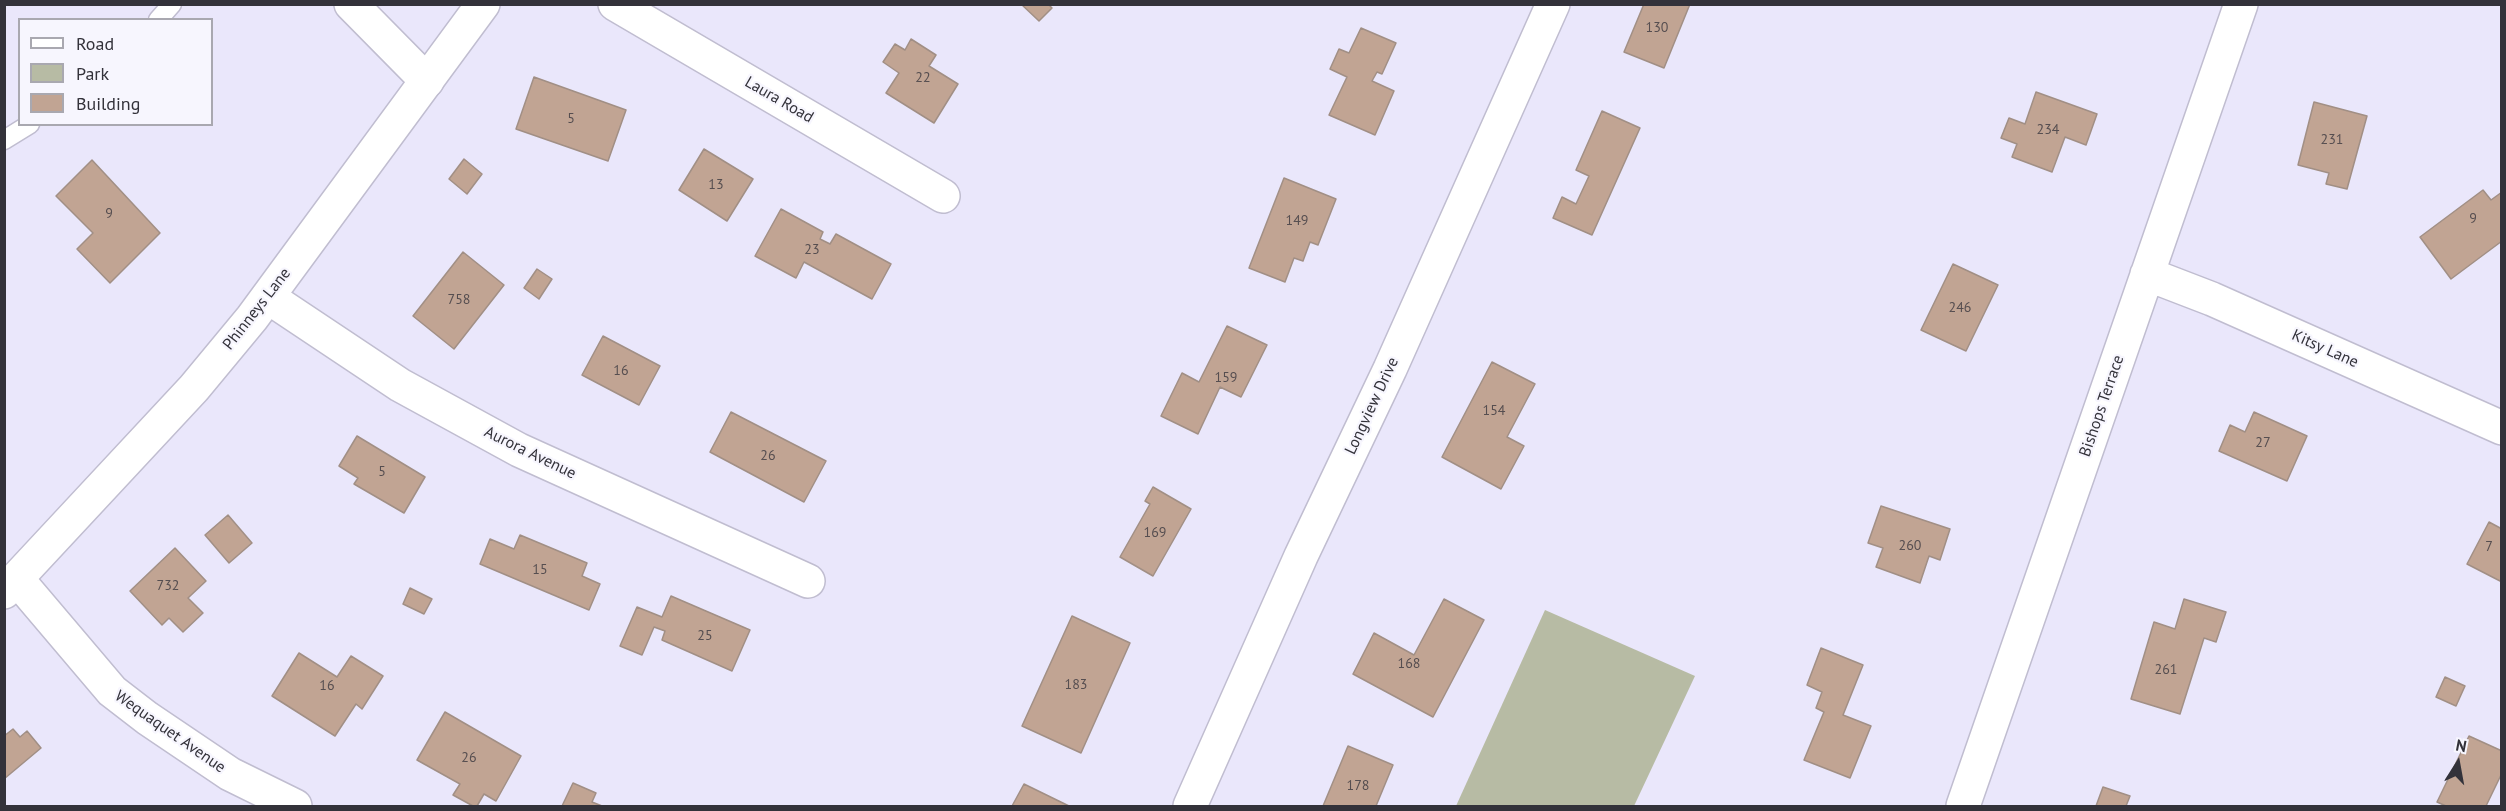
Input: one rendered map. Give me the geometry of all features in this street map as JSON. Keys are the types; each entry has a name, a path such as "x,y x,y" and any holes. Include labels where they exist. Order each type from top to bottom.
{"street":[{"path":"351,4 427,81"},
{"name":"Phinneys Lane","path":"11,586 194,388 268,297 483,4"},
{"name":"Laura Road","path":"615,4 943,196"},
{"name":"Longview Drive","path":"1190,807 1301,556 1390,369 1553,4"},
{"name":"Bishops Terrace","path":"1963,807 2241,4"},
{"name":"Kitsy Lane","path":"2147,274 2212,299 2502,428"},
{"name":"Aurora Avenue","path":"268,297 400,385 519,450 808,581"},
{"name":"Wequaquet Avenue","path":"11,586 112,691 147,718 230,774 295,807"}],"lane":[{"path":"160,18 172,4"},
{"path":"4,140 27,126"}],"green space":[{"path":"1545,610 1695,676 1634,806 1456,806"}],"building":[{"path":"1021,4 1048,4 1052,8 1039,21"},
{"path":"1644,4 1690,4 1664,68 1624,52"},
{"path":"1361,28 1396,43 1382,74 1377,72 1372,81 1394,91 1375,135 1329,115 1347,77 1330,69 1339,49 1349,53"},
{"path":"911,39 936,55 929,66 958,84 934,123 886,93 899,73 883,62 895,44 905,50"},
{"path":"534,77 626,110 608,161 516,129"},
{"path":"2036,92 2097,114 2086,145 2065,137 2052,172 2012,157 2017,144 2001,138 2009,118 2025,124"},
{"path":"2314,102 2367,116 2347,189 2326,184 2329,173 2298,165"},
{"path":"1602,111 1640,128 1592,235 1553,218 1562,197 1576,204 1589,176 1576,170"},
{"path":"704,149 753,179 727,221 679,190"},
{"path":"464,159 482,174 467,194 449,179"},
{"path":"92,160 160,233 110,283 77,249 93,233 56,196"},
{"path":"1284,178 1336,199 1318,245 1310,242 1303,261 1294,258 1285,282 1249,268"},
{"path":"2483,190 2491,200 2502,192 2502,241 2451,279 2420,237"},
{"path":"781,209 823,232 820,239 830,244 836,234 891,264 872,299 804,262 796,278 755,256"},
{"path":"463,252 504,285 454,349 413,316"},
{"path":"1953,264 1998,285 1966,351 1921,330"},
{"path":"537,269 552,279 539,299 524,288"},
{"path":"1227,326 1267,345 1241,397 1220,387 1198,434 1161,416 1182,373 1199,382"},
{"path":"603,336 660,366 639,405 582,375"},
{"path":"1492,362 1535,384 1507,437 1524,446 1501,489 1442,457"},
{"path":"731,412 826,461 804,502 710,452"},
{"path":"2254,412 2307,436 2287,481 2219,451 2230,425 2245,432"},
{"path":"357,436 425,477 404,513 354,484 358,478 339,466"},
{"path":"1153,487 1191,509 1153,576 1120,557 1150,504 1145,501"},
{"path":"1881,506 1950,529 1940,560 1929,556 1920,583 1876,567 1883,548 1868,543"},
{"path":"228,515 252,543 229,563 205,535"},
{"path":"2489,522 2502,529 2502,582 2467,564"},
{"path":"520,535 587,563 582,576 600,584 589,610 480,564 490,539 514,549"},
{"path":"175,548 206,581 188,598 203,613 183,632 169,618 162,625 130,591"},
{"path":"410,588 432,599 424,614 403,604"},
{"path":"671,596 750,630 732,671 662,640 665,631 654,627 642,655 620,646 637,607 662,617"},
{"path":"1444,599 1484,620 1433,717 1353,674 1374,633 1414,655"},
{"path":"2184,599 2226,612 2216,642 2204,638 2180,714 2131,699 2154,622 2175,629"},
{"path":"1072,616 1130,643 1081,753 1022,726"},
{"path":"1821,648 1863,665 1843,715 1871,726 1850,778 1804,760 1824,712 1816,708 1822,692 1807,685"},
{"path":"299,653 337,677 351,656 383,676 362,709 356,704 335,736 272,696"},
{"path":"2445,677 2465,686 2456,706 2436,697"},
{"path":"445,712 521,756 496,801 484,794 477,806 473,806 453,795 460,784 417,760"},
{"path":"13,729 20,737 27,731 41,748 4,779 4,736"},
{"path":"2469,736 2502,751 2502,773 2486,806 2446,806 2437,802"},
{"path":"1348,746 1393,765 1376,806 1323,806"},
{"path":"573,783 596,793 592,802 602,806 562,806"},
{"path":"1024,784 1069,806 1012,806"},
{"path":"2103,787 2130,796 2126,806 2096,806"}]}
